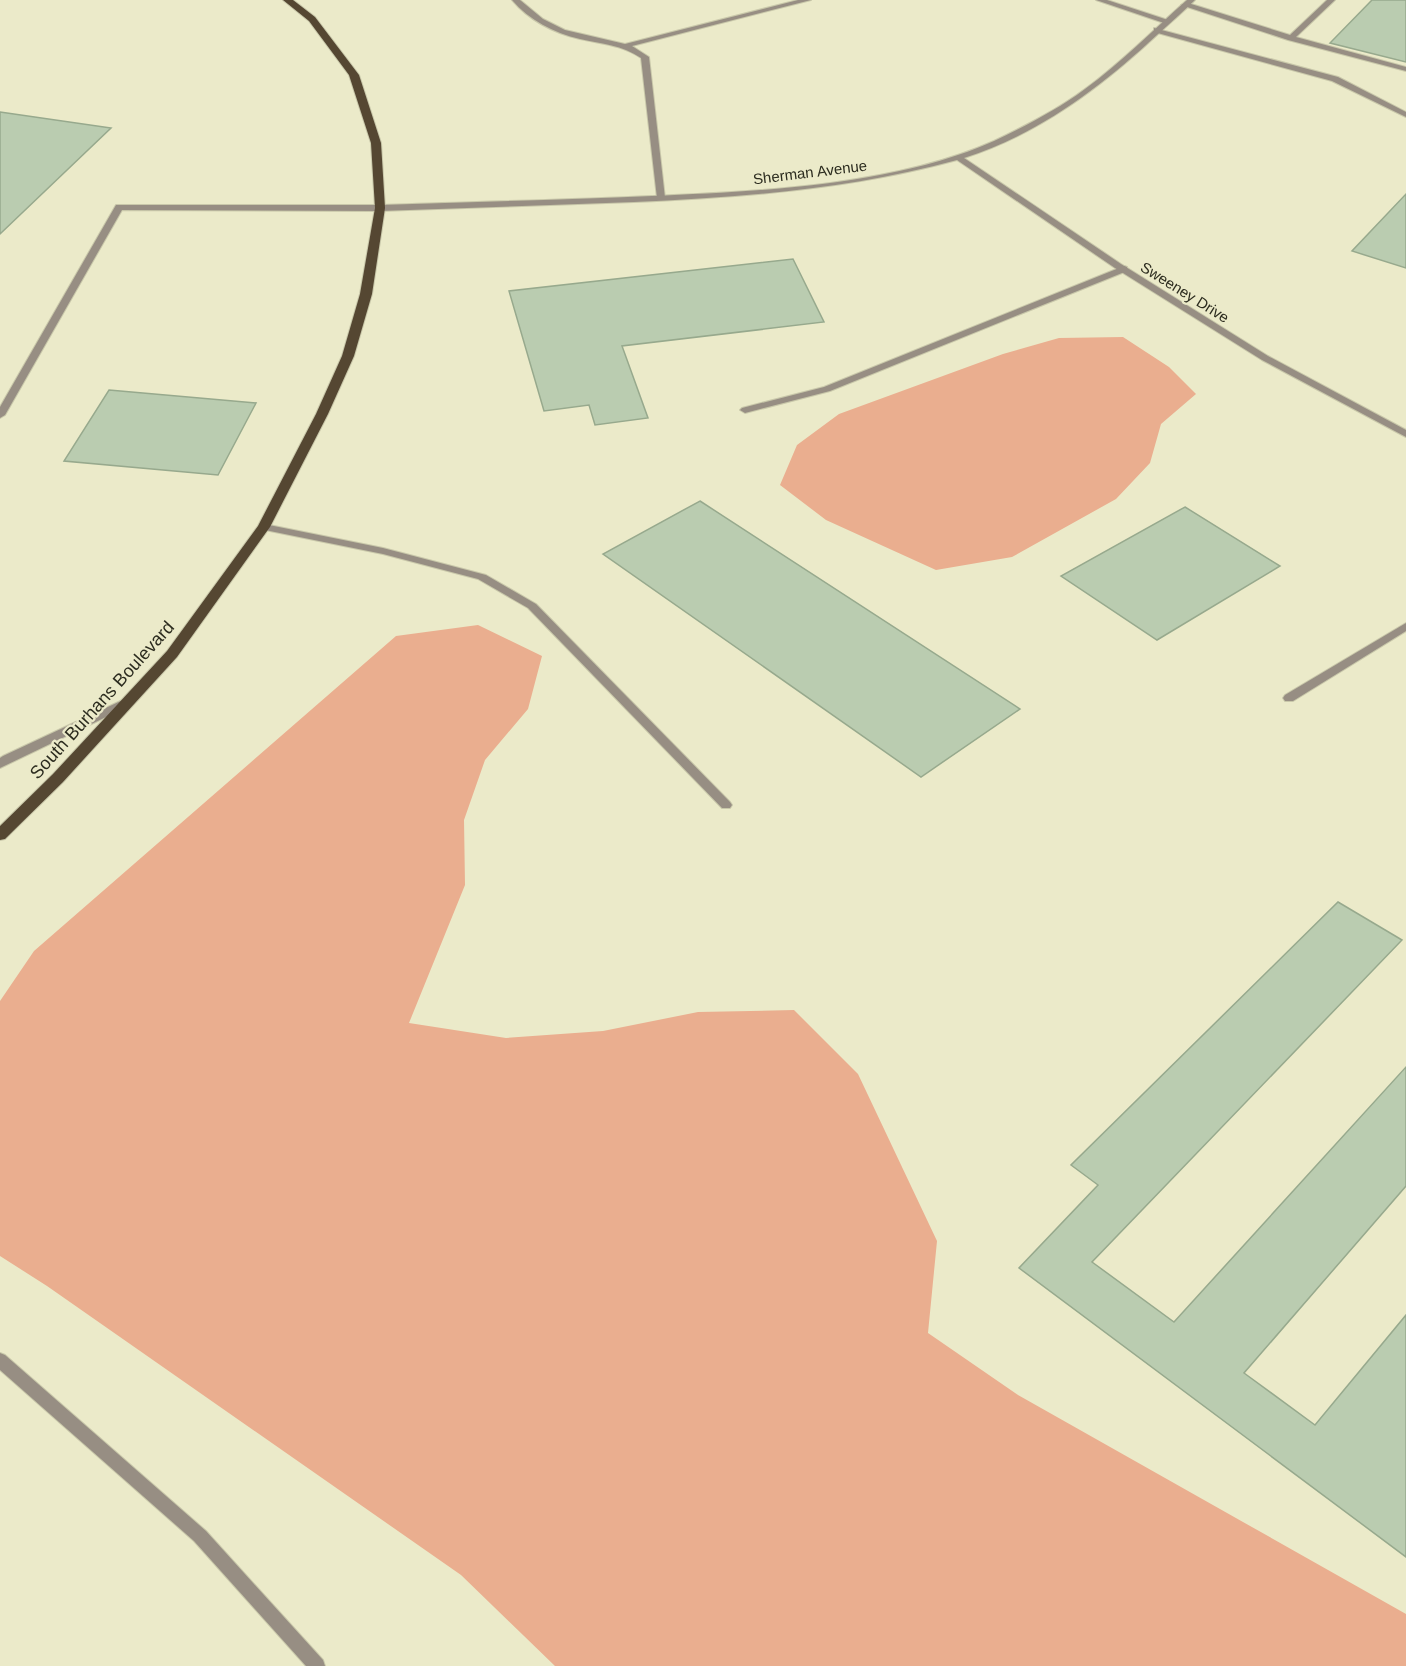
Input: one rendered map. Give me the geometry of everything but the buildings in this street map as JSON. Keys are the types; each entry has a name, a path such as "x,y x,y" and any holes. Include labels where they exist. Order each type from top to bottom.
{"main road":[{"name":"South Burhans Boulevard","path":"0,835 58,778 172,654 264,527 322,414 348,356 366,294 380,208 376,142 354,75 332,42 312,19 288,0"}],"street":[{"path":"516,0 527,12 569,34 628,45 645,57 661,198"},
{"path":"628,45 807,0"},
{"path":"1100,0 1167,21"},
{"path":"1291,38 1331,0"},
{"path":"1188,3 1291,38 1406,69"},
{"name":"Sherman Avenue","path":"0,416 119,207 380,208 661,198 763,192 891,175 958,158 1027,127 1071,102 1188,3"},
{"path":"1157,30 1335,79 1406,115"},
{"name":"Sweeney Drive","path":"958,158 1124,269 1264,358 1406,435"},
{"path":"745,410 826,389 1124,269"},
{"path":"264,527 383,551 482,577 532,606 726,805"},
{"path":"1289,698 1406,626"},
{"path":"0,764 128,702"},
{"path":"0,1360 200,1536 317,1666"}],"shaded area":[{"path":"1123,337 1169,367 1196,394 1161,424 1150,463 1116,499 1012,557 936,570 826,520 780,485 797,445 839,414 1003,354 1059,338"},
{"path":"478,625 542,656 528,709 485,760 464,820 465,885 409,1023 506,1038 603,1031 698,1012 794,1010 858,1074 937,1241 928,1333 1018,1395 1406,1614 1406,1666 555,1666 461,1575 47,1286 0,1256 0,1001 34,951 396,636"}]}
